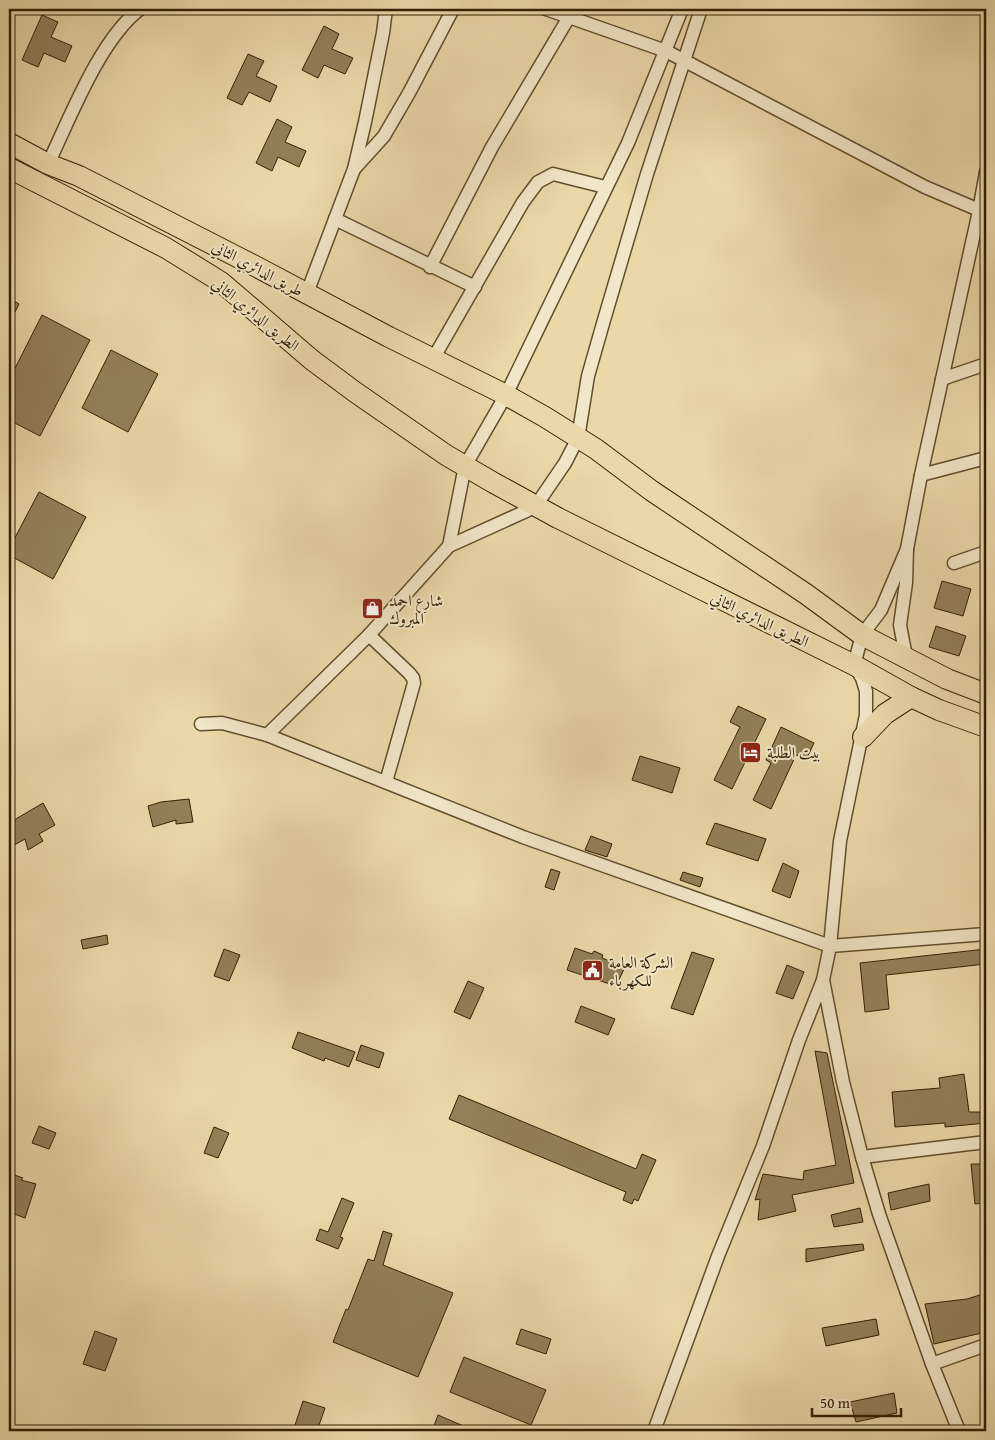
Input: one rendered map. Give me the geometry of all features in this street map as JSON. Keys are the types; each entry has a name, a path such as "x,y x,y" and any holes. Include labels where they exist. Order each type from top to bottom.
{"main road":[{"name":"طريق الدائري الثاني","path":"9,143 48,164 79,176 506,395 578,438"},
{"name":"الطريق الدائري الثاني","path":"9,168 166,248 221,282 312,360 446,455 535,507 854,665 910,698 986,727"},
{"path":"578,438 652,491 806,594 862,635 947,679 986,694"},
{"path":"862,737 885,714 910,698"}],"street":[{"path":"48,164 100,57 131,16 140,9"},
{"path":"307,293 354,169 383,33 386,9"},
{"path":"354,169 384,136 453,9"},
{"path":"546,9 666,51 925,187 983,212"},
{"path":"449,546 465,466 506,395 628,143 682,9"},
{"path":"267,735 368,635 449,546 535,507 557,477 578,438 588,376 647,174 701,9"},
{"path":"430,267 492,147 569,17"},
{"path":"906,657 900,626 906,583 907,549 942,379 983,212 986,172"},
{"path":"434,359 523,202 538,182 553,174 605,188"},
{"path":"335,219 430,267 475,287"},
{"path":"942,379 986,364"},
{"path":"921,475 986,458"},
{"path":"654,1431 718,1256 763,1146 799,1040 823,980 830,946 840,841 866,715 866,691 862,678 854,665 862,635 881,610 907,549"},
{"path":"954,563 986,552"},
{"path":"368,635 414,678 386,782"},
{"path":"201,724 222,723 267,735 523,837 830,946 986,934"},
{"path":"823,980 843,1082 879,1214 932,1364 959,1431"},
{"path":"862,1157 986,1142"},
{"path":"932,1364 986,1345"}],"building":[{"path":"42,15 58,22 51,37 72,46 65,62 44,53 38,67 22,60"},
{"path":"324,26 339,34 332,49 353,58 345,74 324,65 318,78 302,70"},
{"path":"248,54 264,61 256,76 277,86 270,102 249,92 242,105 227,98"},
{"path":"277,119 292,127 285,142 306,151 299,167 278,157 272,171 256,163"},
{"path":"9,298 19,304 9,324"},
{"path":"42,315 90,340 40,436 9,420 9,380"},
{"path":"111,350 158,374 128,432 82,408"},
{"path":"39,492 86,517 53,579 9,555 9,549"},
{"path":"942,581 971,589 963,616 934,608"},
{"path":"936,626 966,636 959,656 929,647"},
{"path":"738,706 766,719 732,789 714,780 740,727 730,722"},
{"path":"781,727 814,743 806,760 796,755 771,809 753,800 771,763 766,760"},
{"path":"640,756 680,768 672,793 632,780"},
{"path":"189,799 193,822 176,824 176,820 153,827 148,806 161,802"},
{"path":"43,803 55,825 39,834 43,841 28,850 25,839 9,848 9,823"},
{"path":"715,823 766,839 758,861 706,844"},
{"path":"591,836 612,844 607,857 585,850"},
{"path":"783,863 799,871 790,898 772,891"},
{"path":"551,869 560,872 554,890 545,887"},
{"path":"683,872 703,878 700,887 680,880"},
{"path":"107,935 108,944 83,949 81,940"},
{"path":"575,948 592,954 594,951 603,955 602,958 625,967 616,986 567,970"},
{"path":"224,949 240,955 229,981 214,976"},
{"path":"986,949 986,964 886,975 889,1009 865,1012 860,963"},
{"path":"692,952 714,959 693,1015 671,1008"},
{"path":"787,965 804,972 793,999 776,993"},
{"path":"468,981 484,988 470,1019 454,1012"},
{"path":"581,1006 615,1019 608,1035 575,1022"},
{"path":"298,1032 355,1052 349,1067 325,1058 324,1061 292,1048"},
{"path":"361,1045 384,1053 379,1068 356,1060"},
{"path":"815,1051 827,1053 854,1183 792,1195 796,1211 758,1220 760,1199 755,1200 763,1174 803,1180 804,1171 836,1165"},
{"path":"964,1074 969,1112 986,1112 986,1123 945,1127 945,1123 895,1127 892,1092 940,1088 939,1078"},
{"path":"459,1095 636,1169 642,1154 656,1160 638,1201 634,1199 632,1204 623,1200 626,1192 449,1119"},
{"path":"39,1126 56,1133 49,1149 32,1143"},
{"path":"214,1127 229,1133 218,1158 204,1153"},
{"path":"971,1164 983,1164 986,1203 975,1204"},
{"path":"9,1173 23,1178 21,1180 36,1184 25,1218 9,1212"},
{"path":"929,1184 930,1201 891,1210 888,1193"},
{"path":"342,1198 354,1203 340,1237 343,1238 338,1249 316,1240 320,1229 328,1232"},
{"path":"860,1208 863,1222 834,1227 831,1215"},
{"path":"383,1231 392,1234 383,1265 453,1293 418,1377 333,1342 368,1259 374,1261"},
{"path":"863,1244 864,1250 806,1262 806,1249"},
{"path":"986,1293 986,1332 934,1344 925,1304 967,1299"},
{"path":"876,1319 879,1335 826,1346 822,1328"},
{"path":"521,1329 551,1339 546,1354 516,1344"},
{"path":"95,1331 117,1339 105,1371 83,1364"},
{"path":"464,1357 546,1390 531,1425 450,1392"},
{"path":"894,1393 897,1413 856,1422 850,1402"},
{"path":"303,1401 325,1408 317,1431 293,1431"},
{"path":"438,1415 475,1431 432,1431"}],"place":[{"name":"شارع احمد المبروك","path":"373,609"},
{"name":"بيت الطلبة","path":"751,752"},
{"name":"الشركة العامة للكهرباء","path":"593,971"}]}
